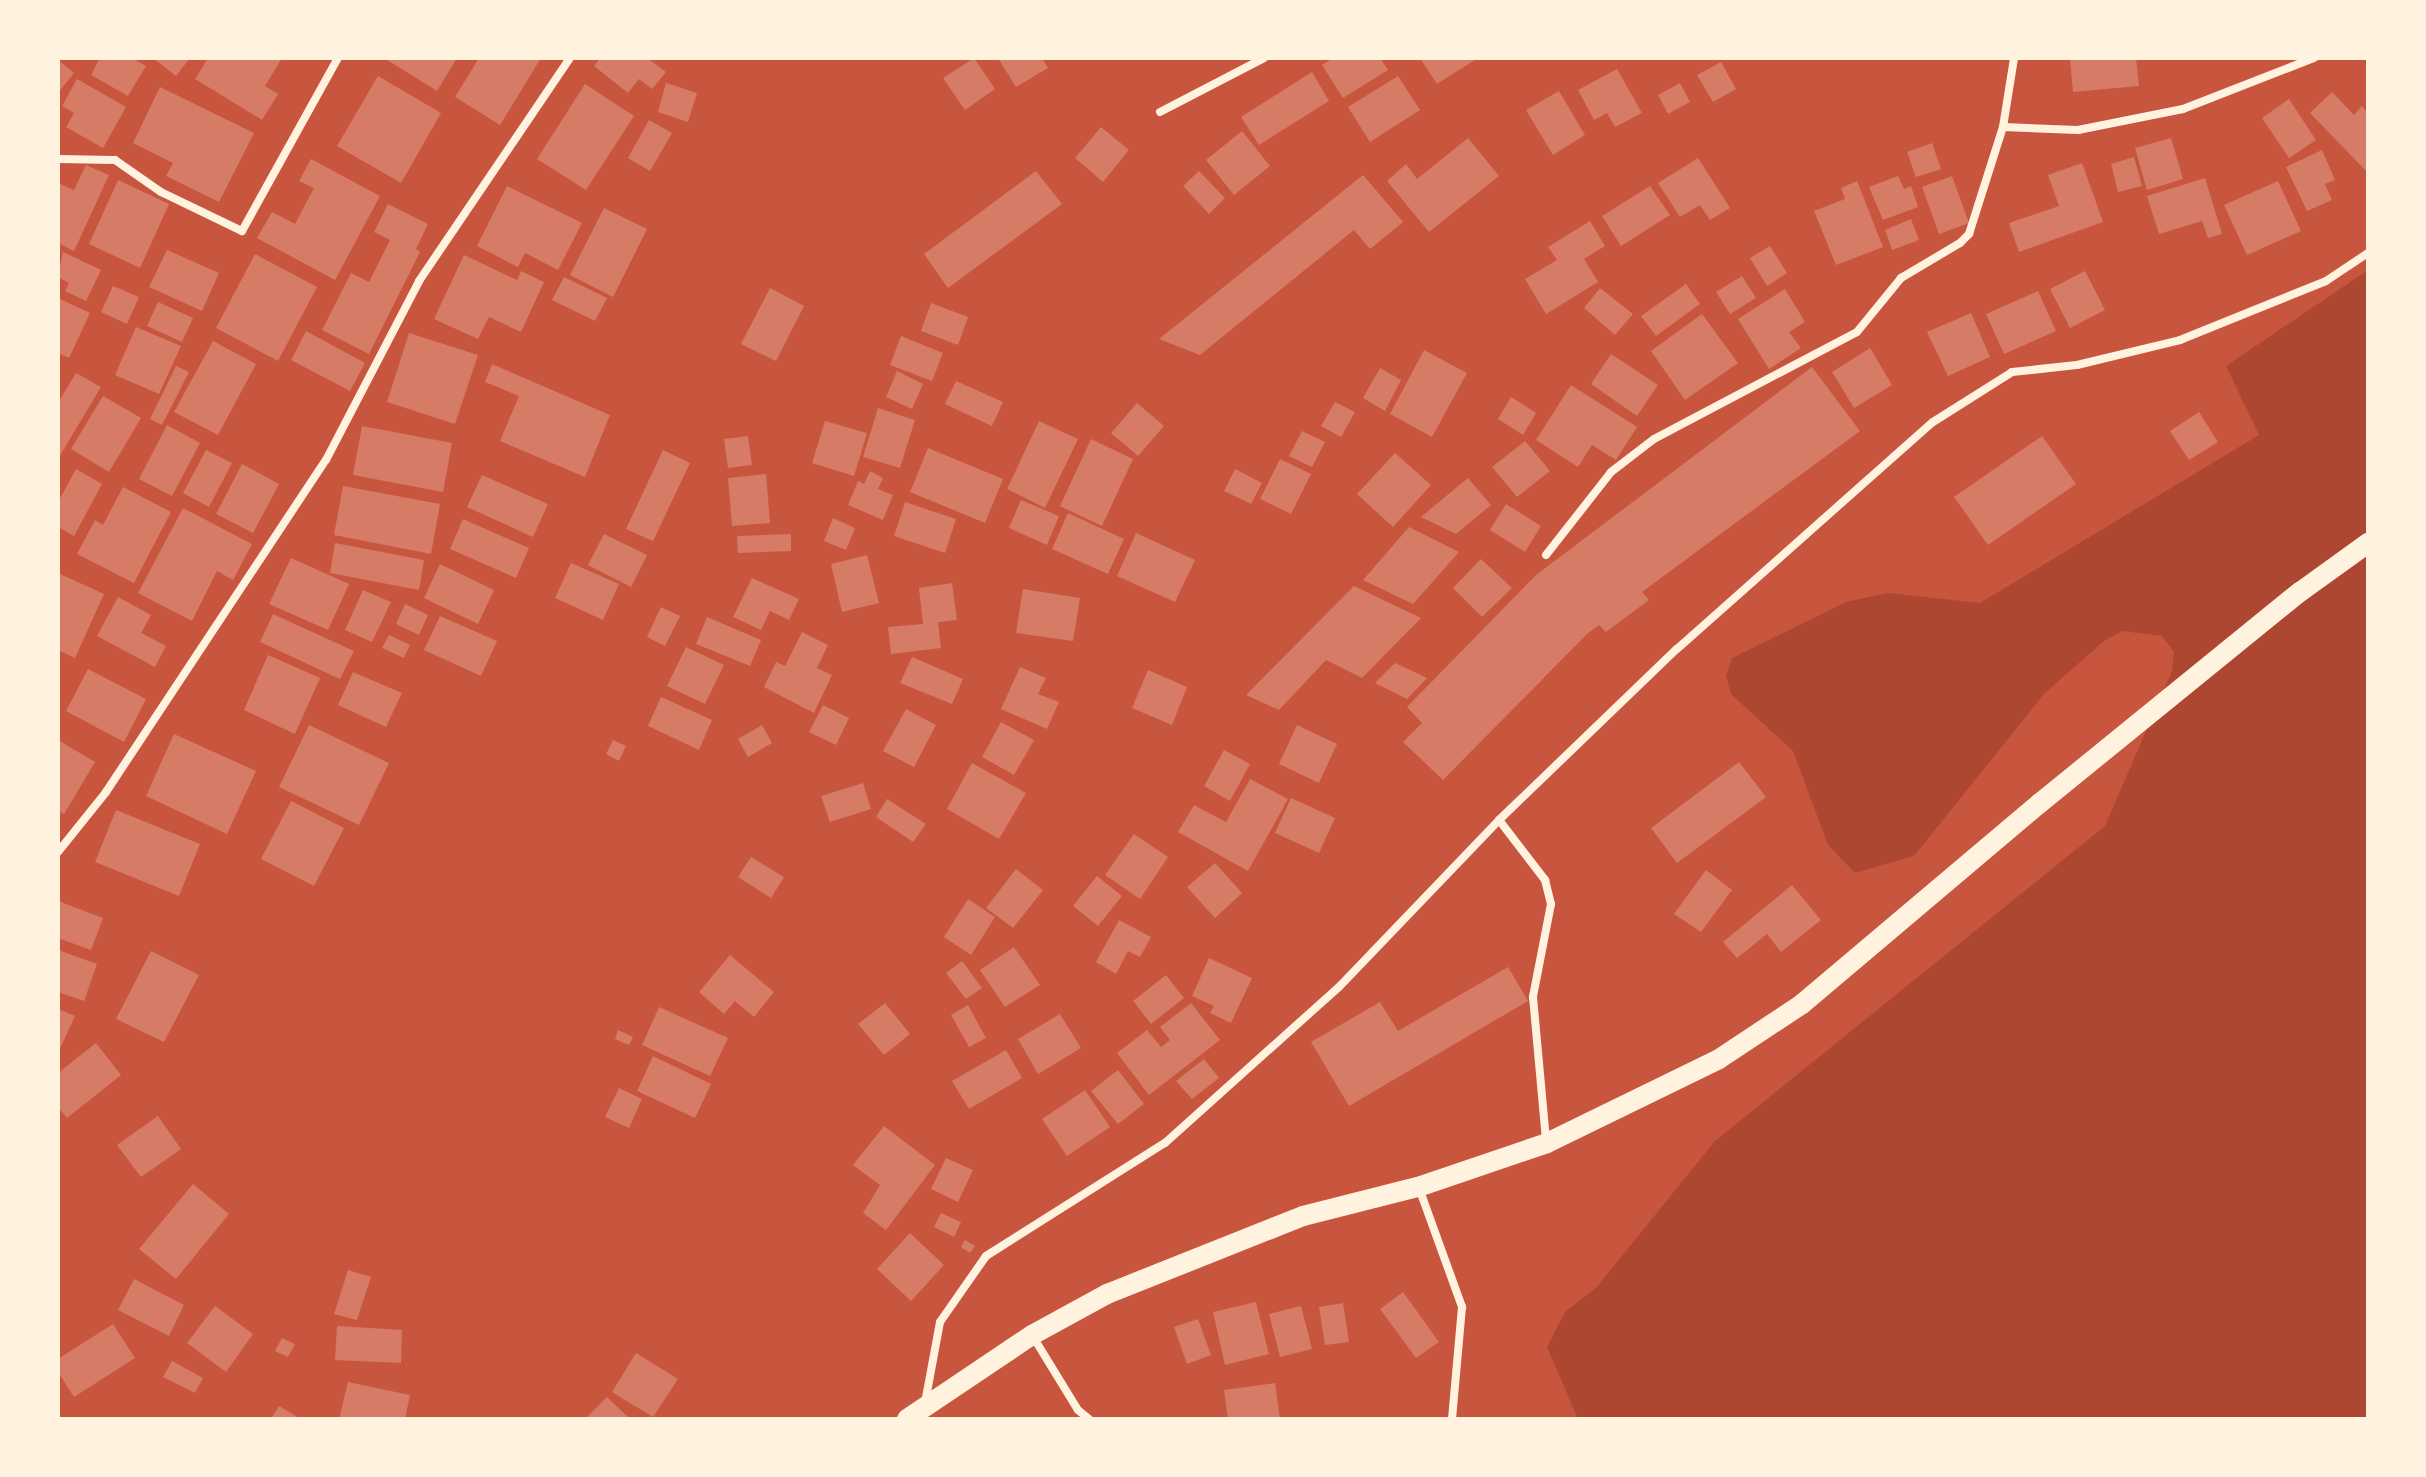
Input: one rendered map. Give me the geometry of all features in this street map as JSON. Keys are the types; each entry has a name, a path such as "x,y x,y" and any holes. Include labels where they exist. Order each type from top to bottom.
{"main road":[{"path":"907,1419 925,1403 1032,1335 1107,1294 1211,1249 1303,1216 1418,1187 1547,1143 1719,1059 1802,1004 2052,793 2300,592 2368,543"}],"street":[{"path":"58,159 115,160 161,192 242,231 338,58"},
{"path":"58,852 106,792 326,460 419,281 570,58"},
{"path":"1160,112 1264,58"},
{"path":"1546,555 1622,463 1654,439 1857,332 1901,278 1960,243 1969,234 2003,127 2014,58"},
{"path":"2003,127 2078,130 2183,109 2314,58"},
{"path":"925,1403 940,1322 986,1256 1165,1143 1339,987 1499,820 1823,515 1933,422 2012,372 2077,365 2180,340 2326,281 2368,253"},
{"path":"1499,820 1545,880 1551,904 1533,997 1547,1143"},
{"path":"1418,1187 1462,1307 1452,1419"},
{"path":"1032,1335 1078,1410 1089,1419"}],"shaded area":[{"path":"2368,270 2368,1419 1578,1419 1547,1347 1565,1312 1596,1288 1715,1141 2105,826 2172,671 2174,652 2162,636 2123,631 2105,640 2044,694 1914,856 1855,873 1828,845 1793,751 1731,694 1726,676 1732,658 1846,602 1888,593 1980,603 2259,435 2226,366"}],"building":[{"path":"100,58 132,58 146,66 128,96 91,75"},
{"path":"153,58 190,58 176,76"},
{"path":"208,58 282,58 265,86 278,94 262,120 195,79"},
{"path":"384,58 457,58 437,91"},
{"path":"479,58 541,58 500,125 455,97"},
{"path":"600,58 647,58 666,72 652,89 639,79 628,93 594,66"},
{"path":"974,58 995,89 965,110 943,78"},
{"path":"998,58 1042,58 1048,68 1016,87"},
{"path":"1333,58 1380,58 1388,70 1343,98 1322,65"},
{"path":"1420,58 1478,58 1437,84"},
{"path":"2070,58 2136,58 2139,86 2073,92"},
{"path":"58,60 74,73 58,93"},
{"path":"1721,62 1736,89 1713,102 1697,75"},
{"path":"1617,69 1642,113 1615,127 1607,113 1594,120 1578,90"},
{"path":"1312,72 1329,101 1259,145 1241,117"},
{"path":"378,76 441,113 401,183 337,146"},
{"path":"1398,76 1420,110 1370,142 1348,107"},
{"path":"77,79 126,107 103,148 66,127 74,113 62,106"},
{"path":"666,83 697,93 688,122 658,112"},
{"path":"1680,83 1690,102 1668,114 1658,95"},
{"path":"585,84 634,116 586,190 537,159"},
{"path":"160,87 254,133 219,202 166,176 173,163 133,143"},
{"path":"1559,91 1585,135 1553,155 1526,110"},
{"path":"2332,92 2354,115 2362,106 2368,113 2368,173 2310,113"},
{"path":"2289,99 2316,140 2289,158 2262,118"},
{"path":"649,120 672,133 650,171 628,158"},
{"path":"1101,127 1129,150 1103,182 1075,158"},
{"path":"1242,131 1270,166 1234,195 1206,160"},
{"path":"1468,138 1499,176 1429,232 1387,181 1406,164 1417,179"},
{"path":"2171,138 2183,179 2147,190 2135,148"},
{"path":"1932,143 1941,169 1916,177 1907,152"},
{"path":"2322,150 2335,180 2325,184 2332,200 2307,211 2286,167"},
{"path":"2134,157 2142,186 2118,192 2111,164"},
{"path":"1698,158 1730,208 1710,220 1700,205 1680,217 1658,183"},
{"path":"311,159 380,196 335,280 257,238 272,212 295,224 314,188 299,181"},
{"path":"2082,163 2103,222 2019,252 2009,223 2059,206 2048,175"},
{"path":"86,165 109,175 74,251 58,243 58,183 74,190"},
{"path":"1036,171 1062,204 948,288 924,254"},
{"path":"1199,171 1225,198 1209,214 1183,186"},
{"path":"1363,175 1403,222 1370,249 1354,230 1200,355 1159,339"},
{"path":"1898,176 1904,189 1911,186 1918,207 1883,220 1869,187"},
{"path":"1952,176 1969,223 1939,234 1922,187"},
{"path":"2205,178 2222,234 2208,238 2202,221 2159,234 2147,196"},
{"path":"118,180 169,204 140,268 89,244"},
{"path":"1857,181 1883,247 1836,265 1814,211 1845,199 1841,188"},
{"path":"2278,181 2301,231 2247,255 2224,205"},
{"path":"507,186 582,223 558,270 525,253 518,267 477,246"},
{"path":"1650,186 1670,215 1621,246 1602,216"},
{"path":"388,204 428,224 416,249 420,252 369,354 322,330 351,273 369,282 390,240 374,232"},
{"path":"604,208 647,229 613,297 570,275"},
{"path":"1911,219 1919,240 1892,250 1885,230"},
{"path":"1590,221 1605,246 1584,259 1598,282 1546,314 1525,279 1557,260 1548,247"},
{"path":"1770,246 1787,273 1767,286 1750,258"},
{"path":"167,250 219,273 202,311 149,287"},
{"path":"63,252 101,270 86,301 65,291 69,283 58,277"},
{"path":"255,254 317,287 278,361 216,328"},
{"path":"464,255 517,280 521,271 544,282 521,332 489,317 478,339 434,319"},
{"path":"2085,271 2105,310 2070,328 2050,289"},
{"path":"1742,276 1756,298 1730,314 1716,292"},
{"path":"564,277 607,298 595,321 552,300"},
{"path":"1686,284 1700,304 1656,336 1641,316"},
{"path":"113,286 139,297 127,324 101,312"},
{"path":"770,288 804,306 776,361 741,344"},
{"path":"1600,288 1633,314 1615,335 1584,308"},
{"path":"1785,289 1805,322 1789,332 1801,348 1769,369 1738,319"},
{"path":"2038,291 2056,331 2004,354 1986,314"},
{"path":"58,298 90,313 69,358 58,353"},
{"path":"158,302 193,318 182,342 147,326"},
{"path":"931,303 968,317 958,345 921,331"},
{"path":"1971,313 1990,357 1948,376 1927,332"},
{"path":"1702,314 1738,363 1685,400 1651,351"},
{"path":"136,327 181,346 159,394 115,375"},
{"path":"306,331 365,363 350,391 291,360"},
{"path":"409,333 478,355 455,424 387,402"},
{"path":"901,336 943,353 932,381 890,365"},
{"path":"213,341 256,364 218,435 174,412"},
{"path":"1870,348 1892,385 1854,408 1832,372"},
{"path":"1424,350 1467,373 1432,437 1390,414"},
{"path":"1611,354 1658,385 1637,416 1591,384"},
{"path":"492,364 610,415 585,477 500,441 519,396 485,382"},
{"path":"176,366 189,372 162,425 150,419"},
{"path":"1812,367 1860,431 1642,592 1649,600 1606,632 1599,625 1587,634 1443,780 1403,742 1422,723 1407,707 1536,575"},
{"path":"1380,368 1401,380 1385,411 1363,398"},
{"path":"897,371 923,384 912,409 886,397"},
{"path":"76,373 101,387 58,459 58,403"},
{"path":"956,381 1003,402 992,426 945,404"},
{"path":"1571,385 1637,427 1616,460 1592,445 1578,467 1536,440"},
{"path":"103,396 141,418 109,472 71,449"},
{"path":"1511,397 1536,413 1523,435 1498,419"},
{"path":"1335,402 1355,412 1341,437 1321,426"},
{"path":"1137,403 1164,426 1138,456 1111,433"},
{"path":"878,408 915,420 900,468 863,457"},
{"path":"2199,412 2218,442 2189,460 2170,431"},
{"path":"825,421 867,433 854,476 812,463"},
{"path":"1039,421 1078,439 1045,508 1007,489"},
{"path":"167,425 200,443 172,496 139,479"},
{"path":"362,426 452,443 443,492 353,475"},
{"path":"1302,431 1325,442 1312,467 1289,456"},
{"path":"748,436 752,465 728,468 724,439"},
{"path":"2042,436 2076,484 1988,545 1954,497"},
{"path":"1091,439 1133,459 1102,526 1060,506"},
{"path":"1525,441 1550,471 1517,497 1492,467"},
{"path":"928,448 1003,479 985,523 910,492"},
{"path":"206,450 232,463 209,507 183,493"},
{"path":"663,450 690,463 653,541 626,529"},
{"path":"1395,453 1431,485 1393,527 1357,494"},
{"path":"1280,459 1311,474 1291,514 1260,499"},
{"path":"242,464 279,484 253,533 216,514"},
{"path":"76,469 102,484 74,536 58,527 58,502"},
{"path":"1235,469 1262,483 1251,504 1224,491"},
{"path":"870,471 883,478 878,489 893,495 883,520 848,505 858,481 864,484"},
{"path":"766,474 770,523 732,526 728,478"},
{"path":"482,475 548,504 533,537 467,507"},
{"path":"1468,478 1491,505 1456,534 1421,517"},
{"path":"343,486 440,504 431,554 334,535"},
{"path":"123,487 171,512 134,583 77,554 95,520 103,525"},
{"path":"1021,500 1059,516 1047,545 1009,528"},
{"path":"905,502 956,519 945,553 894,536"},
{"path":"1506,504 1541,526 1525,552 1490,530"},
{"path":"183,508 252,544 233,580 217,571 192,621 138,593"},
{"path":"1068,513 1124,539 1108,574 1052,549"},
{"path":"833,518 855,528 846,550 824,541"},
{"path":"463,519 529,548 516,578 450,549"},
{"path":"1409,527 1459,552 1413,604 1363,580"},
{"path":"1136,533 1195,560 1175,602 1117,576"},
{"path":"604,534 647,555 631,587 588,565"},
{"path":"791,534 791,551 738,553 737,536"},
{"path":"335,543 424,560 419,590 330,573"},
{"path":"867,555 879,603 842,612 831,564"},
{"path":"291,558 349,584 328,630 269,604"},
{"path":"1481,559 1512,588 1482,617 1453,588"},
{"path":"571,563 619,584 603,620 555,598"},
{"path":"440,564 494,590 478,624 424,598"},
{"path":"58,573 104,594 75,658 58,650"},
{"path":"752,578 799,599 789,620 770,611 761,630 733,617"},
{"path":"952,583 957,620 938,622 941,648 891,654 888,627 923,624 919,588"},
{"path":"1354,586 1421,618 1362,678 1326,660 1279,710 1246,695"},
{"path":"1023,589 1080,598 1073,641 1016,633"},
{"path":"363,590 391,602 372,642 345,630"},
{"path":"118,597 151,615 141,633 166,646 155,667 97,636"},
{"path":"405,604 428,615 419,635 396,624"},
{"path":"661,607 680,616 665,646 647,637"},
{"path":"273,614 354,651 340,679 260,642"},
{"path":"440,616 497,641 481,676 424,650"},
{"path":"707,617 761,640 750,666 696,644"},
{"path":"802,632 828,645 817,668 832,675 814,713 764,687 776,662 785,666"},
{"path":"389,635 410,645 404,658 382,648"},
{"path":"686,647 724,665 705,704 667,686"},
{"path":"268,655 320,678 295,734 244,710"},
{"path":"912,657 963,679 952,704 900,683"},
{"path":"1395,663 1427,678 1407,699 1375,683"},
{"path":"1020,667 1046,678 1038,694 1059,702 1047,729 1001,709"},
{"path":"88,669 146,699 124,742 66,711"},
{"path":"1148,670 1187,687 1172,725 1132,708"},
{"path":"353,672 402,693 386,727 338,705"},
{"path":"661,697 712,720 699,750 648,726"},
{"path":"823,705 849,718 836,745 809,732"},
{"path":"906,709 936,725 914,767 883,751"},
{"path":"1001,722 1034,740 1014,775 982,757"},
{"path":"309,725 389,763 359,825 279,787"},
{"path":"762,725 772,743 748,757 738,739"},
{"path":"1297,725 1337,744 1319,783 1279,764"},
{"path":"174,734 256,771 227,834 146,796"},
{"path":"58,740 95,762 64,814 58,811"},
{"path":"613,740 626,746 619,761 606,754"},
{"path":"1224,750 1250,764 1230,801 1204,786"},
{"path":"1739,762 1766,797 1677,863 1651,828"},
{"path":"972,763 1026,793 999,839 947,809"},
{"path":"1250,779 1288,799 1248,871 1178,832 1194,805 1226,822"},
{"path":"863,783 871,809 830,822 821,796"},
{"path":"1291,798 1335,818 1319,853 1275,833"},
{"path":"887,799 926,824 913,842 876,817"},
{"path":"291,801 344,828 314,886 261,859"},
{"path":"116,810 200,844 179,896 95,862"},
{"path":"1134,834 1168,857 1140,899 1105,875"},
{"path":"751,857 784,877 771,898 738,877"},
{"path":"1215,863 1242,893 1215,918 1187,887"},
{"path":"1016,869 1043,890 1013,928 986,908"},
{"path":"1706,870 1732,890 1701,932 1674,914"},
{"path":"1097,876 1122,896 1098,926 1073,906"},
{"path":"1792,885 1821,920 1781,952 1767,934 1737,958 1723,942"},
{"path":"968,899 995,917 971,955 944,937"},
{"path":"58,901 103,918 91,950 58,938"},
{"path":"1119,920 1151,937 1140,957 1128,951 1116,974 1096,962"},
{"path":"1014,947 1040,985 1005,1007 980,970"},
{"path":"58,950 97,964 84,1001 58,992"},
{"path":"151,951 199,975 164,1042 116,1019"},
{"path":"730,955 774,992 754,1017 735,1001 724,1014 699,992"},
{"path":"1209,958 1252,978 1231,1023 1210,1013 1214,1006 1192,996"},
{"path":"962,961 982,988 966,999 946,973"},
{"path":"1508,967 1528,1001 1349,1106 1311,1042 1380,1002 1398,1031"},
{"path":"1166,975 1184,998 1151,1024 1133,1001"},
{"path":"885,1003 910,1034 884,1055 858,1024"},
{"path":"1191,1003 1220,1040 1149,1095 1117,1053 1147,1030 1161,1047 1170,1040 1160,1027"},
{"path":"968,1005 986,1038 969,1047 951,1015"},
{"path":"659,1007 728,1038 710,1076 642,1045"},
{"path":"58,1009 75,1016 58,1053"},
{"path":"1060,1014 1081,1048 1038,1074 1018,1039"},
{"path":"618,1030 633,1037 629,1045 615,1039"},
{"path":"96,1043 121,1075 67,1118 58,1107 58,1073"},
{"path":"1006,1050 1022,1078 969,1109 952,1081"},
{"path":"653,1056 711,1084 695,1118 637,1091"},
{"path":"1204,1059 1219,1078 1192,1099 1176,1081"},
{"path":"1118,1070 1144,1104 1118,1124 1091,1091"},
{"path":"619,1088 642,1099 629,1128 605,1117"},
{"path":"1085,1090 1110,1127 1067,1156 1042,1119"},
{"path":"158,1116 181,1149 141,1177 117,1145"},
{"path":"884,1126 935,1165 886,1230 863,1213 880,1185 853,1165"},
{"path":"946,1158 973,1170 958,1202 931,1189"},
{"path":"193,1184 229,1214 176,1279 139,1249"},
{"path":"941,1213 961,1222 954,1237 934,1227"},
{"path":"910,1233 944,1265 911,1301 877,1269"},
{"path":"965,1240 975,1246 970,1253 961,1247"},
{"path":"348,1270 371,1277 357,1320 334,1314"},
{"path":"134,1279 184,1305 169,1336 118,1310"},
{"path":"1403,1292 1439,1342 1416,1358 1380,1309"},
{"path":"1256,1302 1269,1354 1225,1365 1213,1312"},
{"path":"1343,1303 1349,1342 1325,1345 1319,1307"},
{"path":"215,1306 253,1334 226,1372 187,1343"},
{"path":"1301,1306 1312,1349 1280,1357 1269,1314"},
{"path":"1198,1319 1211,1355 1187,1364 1174,1327"},
{"path":"113,1324 135,1358 74,1397 58,1372 58,1359"},
{"path":"337,1326 402,1330 401,1363 335,1360"},
{"path":"282,1338 295,1344 288,1357 275,1351"},
{"path":"636,1353 678,1379 653,1417 612,1392"},
{"path":"172,1361 203,1378 195,1393 163,1377"},
{"path":"348,1382 410,1395 405,1419 339,1419"},
{"path":"1275,1383 1280,1419 1228,1419 1224,1390"},
{"path":"607,1397 630,1419 585,1419"},
{"path":"279,1406 301,1419 271,1419"}]}
